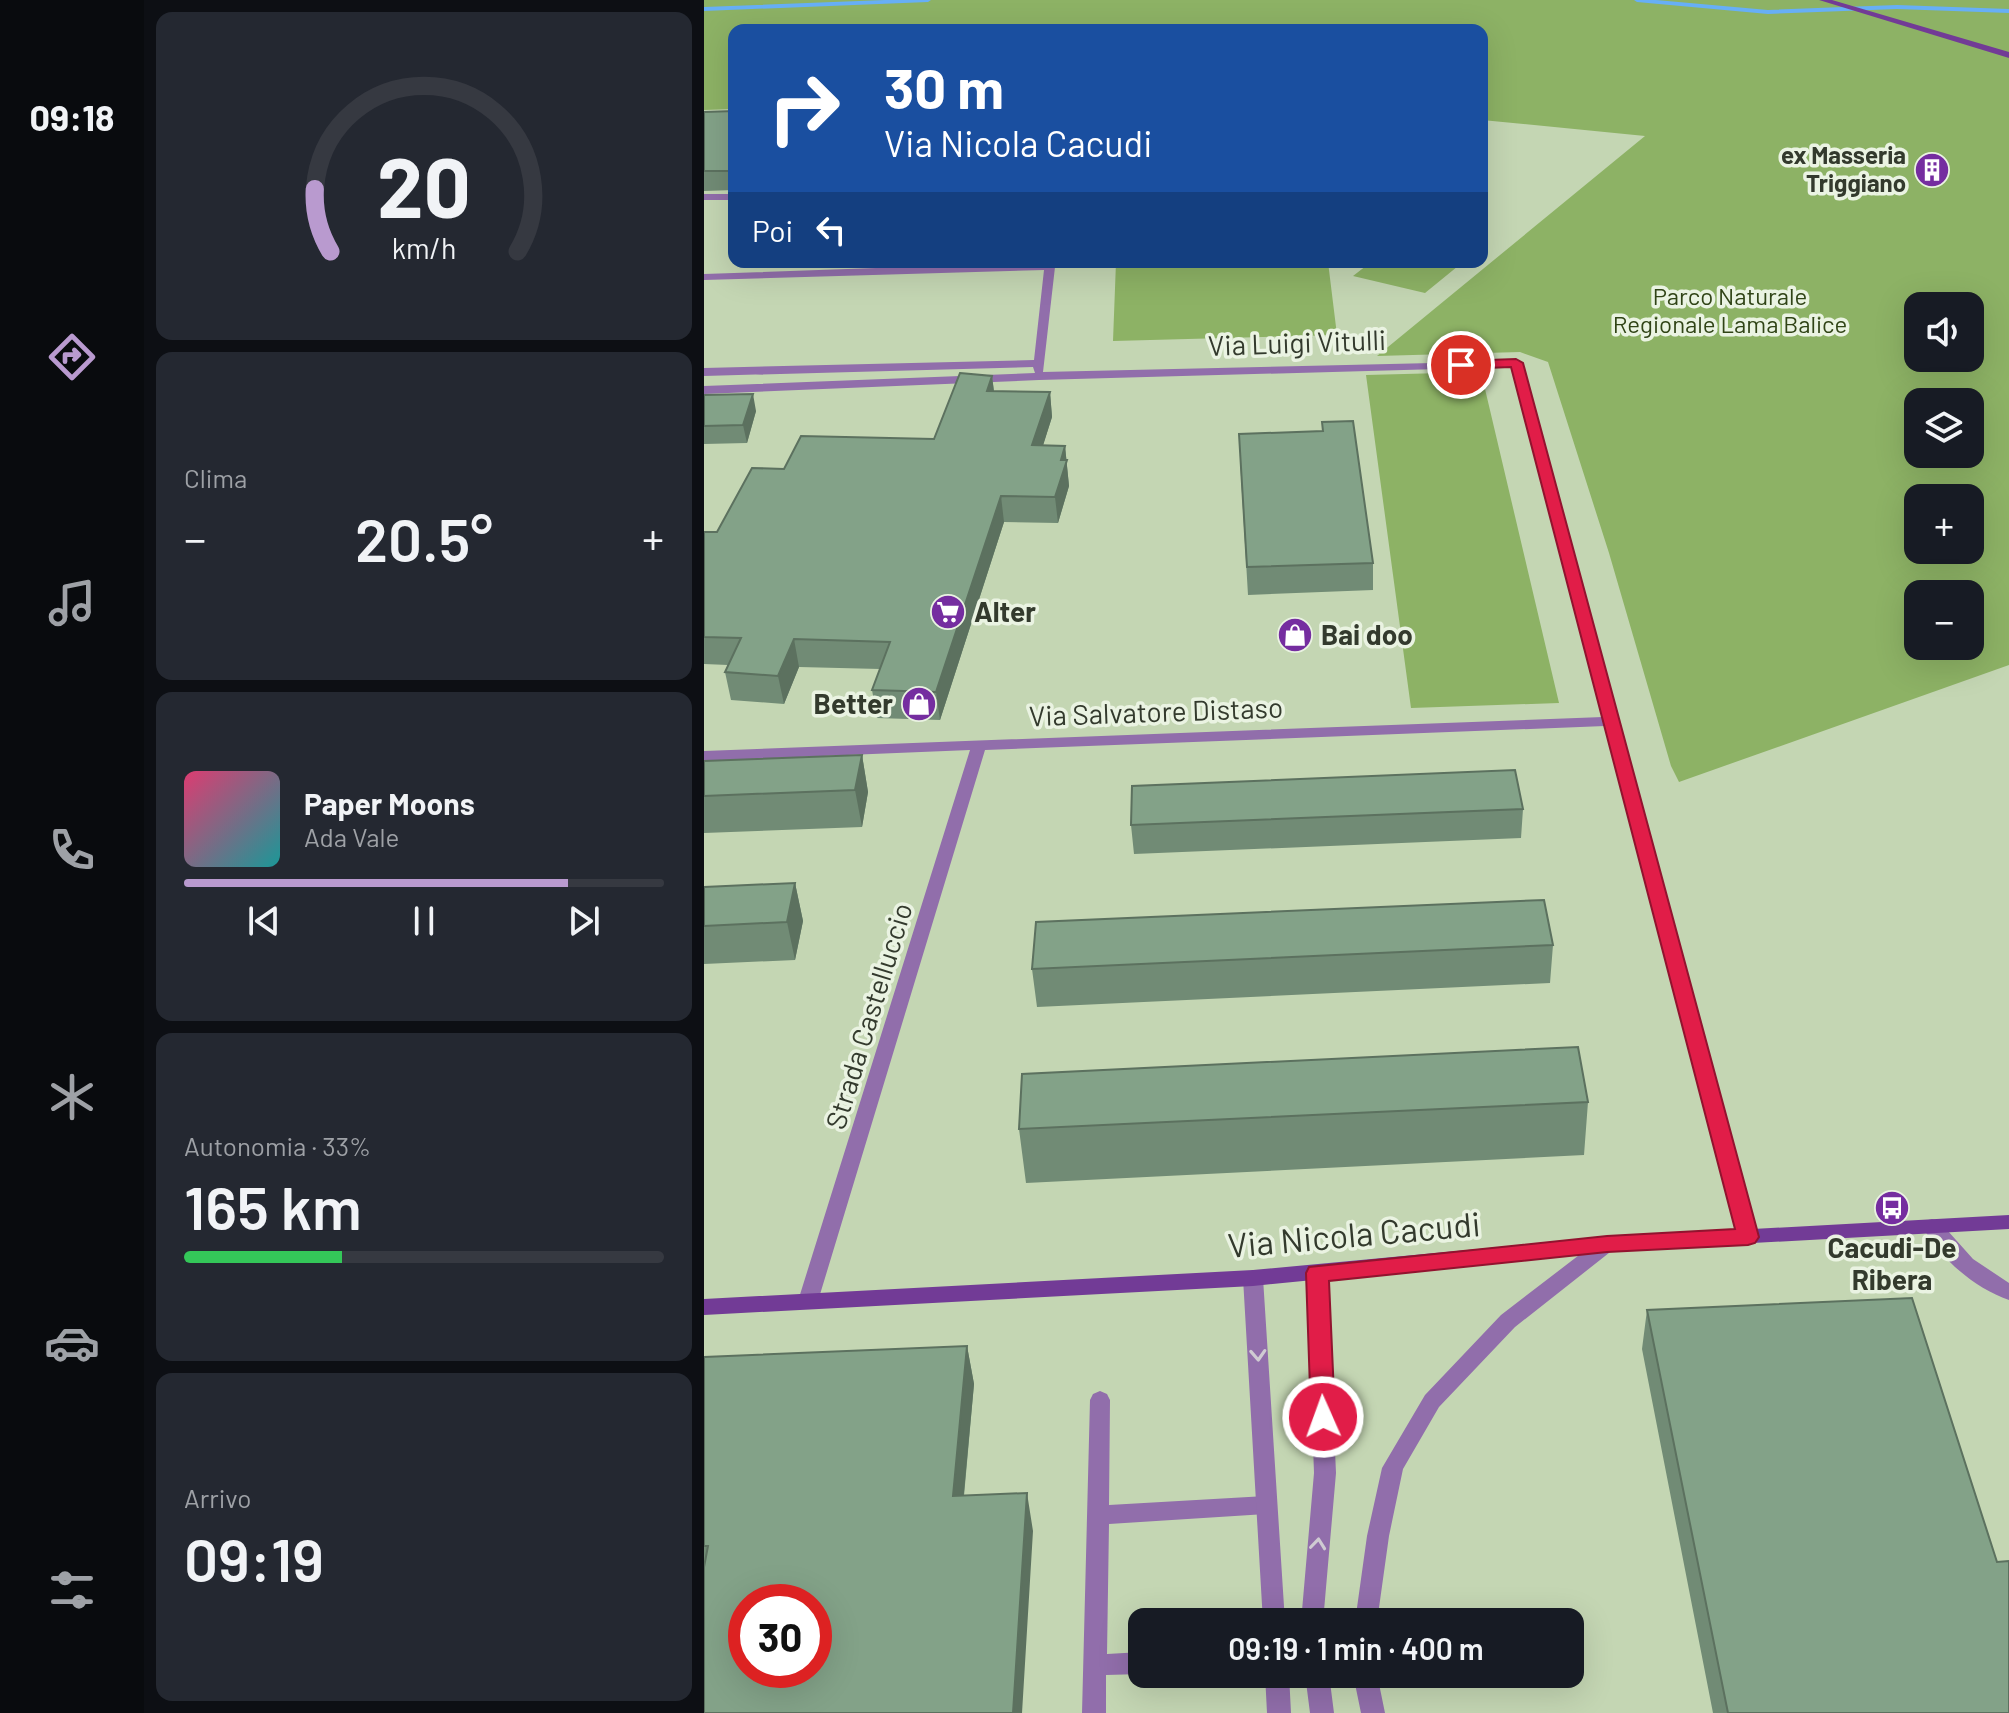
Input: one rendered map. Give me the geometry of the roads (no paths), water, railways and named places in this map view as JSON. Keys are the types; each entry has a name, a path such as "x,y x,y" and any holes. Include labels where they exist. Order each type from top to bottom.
{"street":[{"path":"1823,0 2009,55"},
{"path":"704,197 728,197"},
{"path":"704,277 964,268"},
{"path":"1039,369 1050,268"},
{"name":"Via Luigi Vitulli","path":"1039,369 1516,363 1748,1237"},
{"path":"704,372 1039,369"},
{"path":"704,390 1039,369"},
{"name":"Via Salvatore Distaso","path":"704,756 1610,721"},
{"name":"Strada Castelluccio","path":"808,1301 979,745"},
{"name":"Via Nicola Cacudi","path":"704,1307 1253,1278 1607,1244 2009,1222"},
{"path":"1932,1226 1958,1260 1980,1277 2009,1292"},
{"path":"1368,1608 1378,1536 1393,1468 1432,1401 1508,1321 1607,1244"},
{"path":"1313,1608 1325,1473 1317,1273"},
{"path":"1253,1278 1273,1608"},
{"path":"1094,1713 1100,1400"},
{"path":"1098,1515 1266,1505"},
{"path":"1095,1665 1128,1664"},
{"path":"1278,1688 1279,1713"},
{"path":"1319,1688 1322,1713"},
{"path":"1368,1688 1373,1713"}],"waterway":[{"path":"704,9 928,0"},
{"path":"1637,0 1768,12 1897,7 2009,11"}],"place":[{"name":"ex Masseria Triggiano","path":"1932,170"},
{"name":"Alter","path":"948,612"},
{"name":"Bai doo","path":"1295,635"},
{"name":"Better","path":"919,704"},
{"name":"Cacudi-De Ribera","path":"1892,1208"}],"park label":[{"name":"Parco Naturale Regionale Lama Balice","path":"1730,311"}]}
